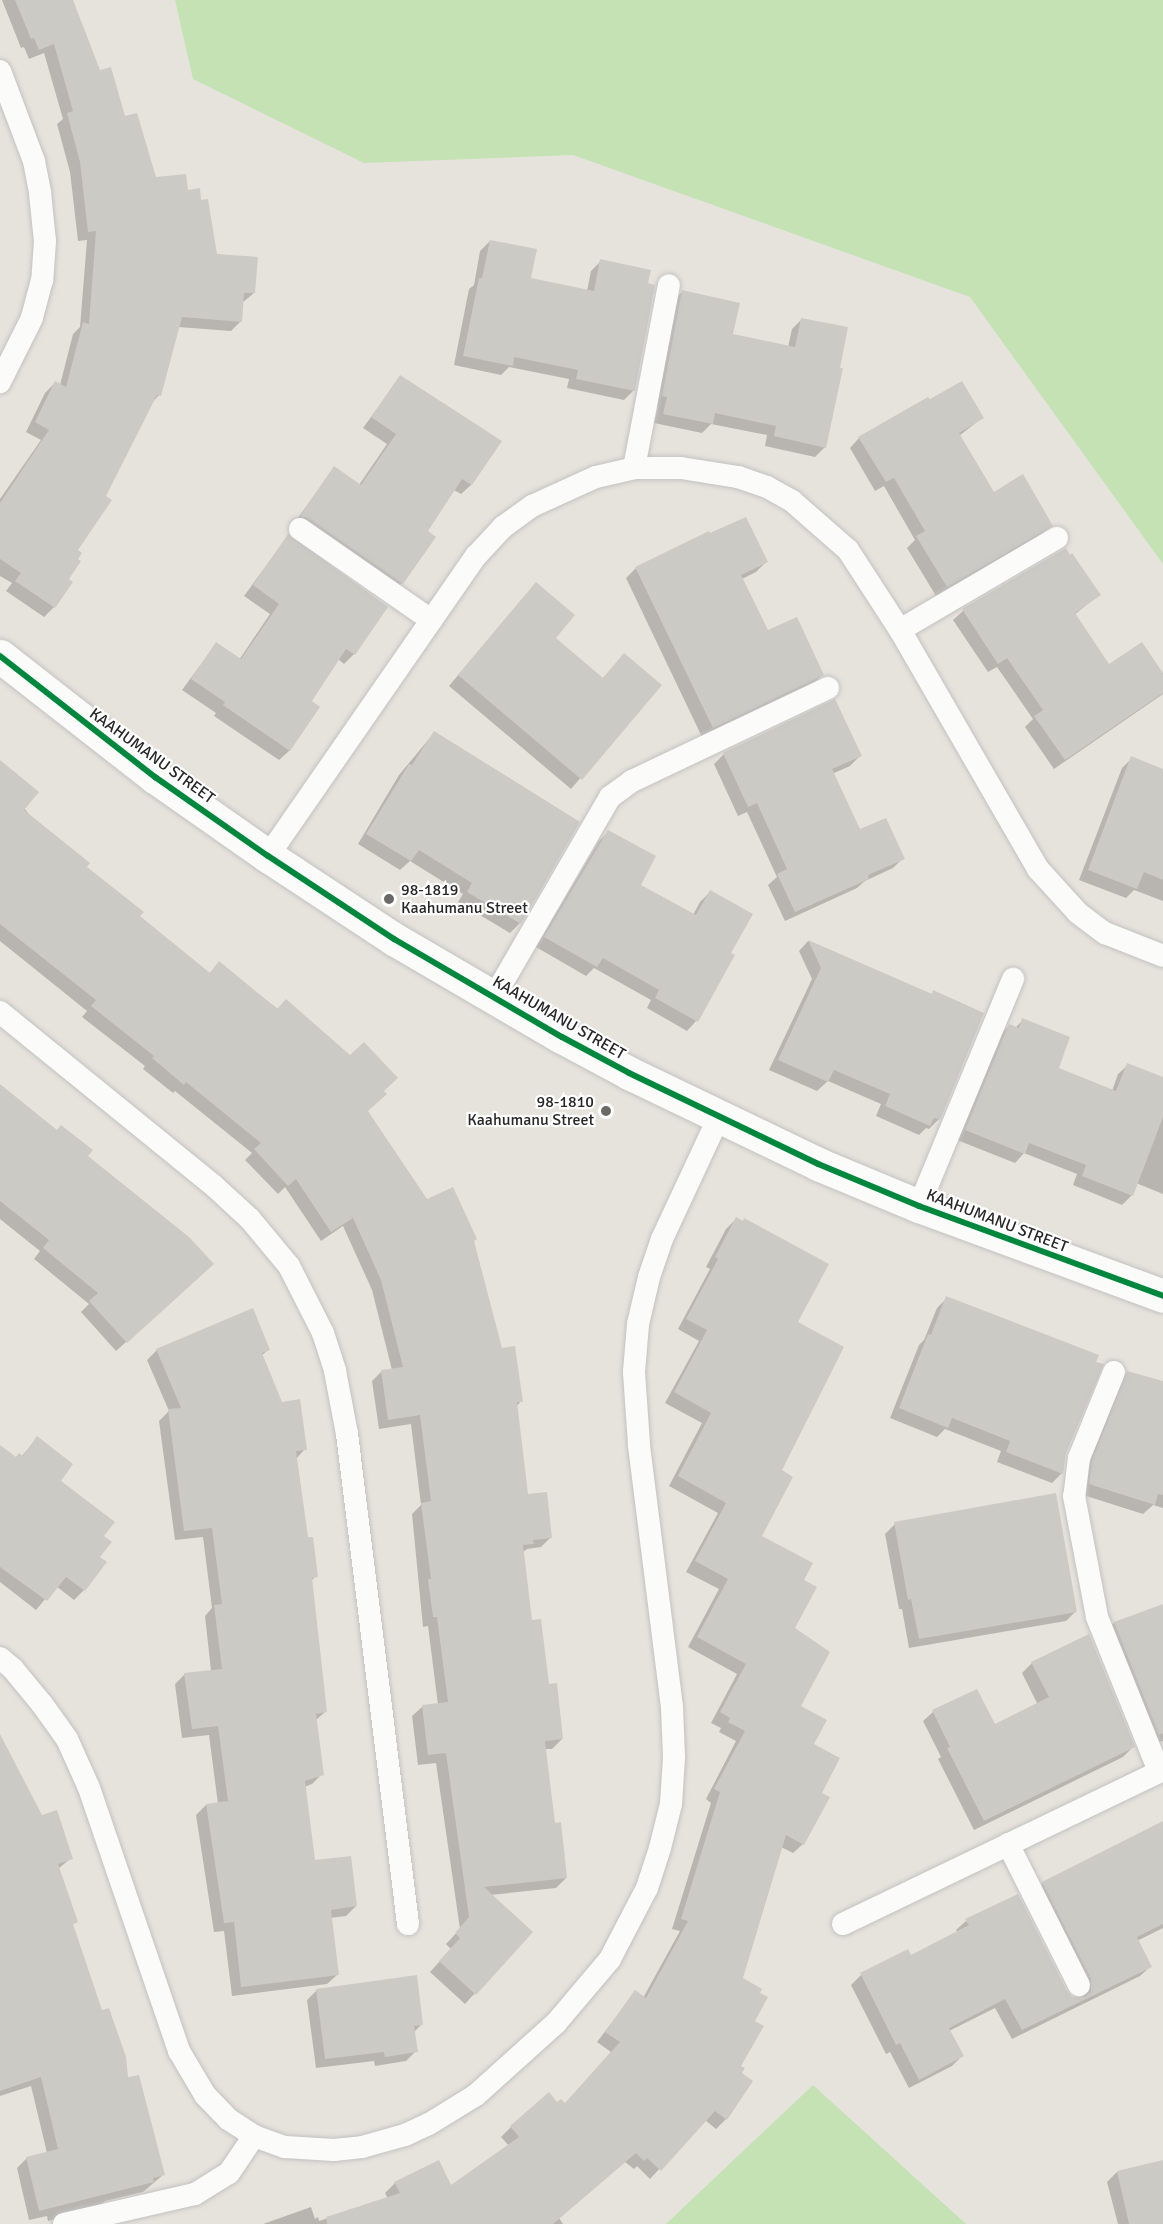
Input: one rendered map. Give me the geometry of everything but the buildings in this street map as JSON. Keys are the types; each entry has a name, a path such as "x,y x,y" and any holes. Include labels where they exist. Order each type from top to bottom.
{"street":[{"name":"KAAHUMANU STREET","path":"0,656 146,770 268,856 394,939 620,1068 818,1164 919,1206 1163,1296"}],"lane":[{"path":"0,71 34,161 45,241 42,280 32,318 0,382"},
{"path":"634,468 669,285"},
{"path":"268,856 476,556 503,527 532,506 596,477 634,468 681,468 738,477 792,501 848,550 900,630 1038,869 1078,913 1105,933 1163,956"},
{"path":"300,529 431,620"},
{"path":"900,630 1057,538"},
{"path":"494,997 609,797 632,782 828,688"},
{"path":"919,1206 1014,979"},
{"path":"0,1012 213,1185 250,1219 289,1266 323,1333 335,1371 347,1434 408,1924"},
{"path":"0,1658 13,1669 67,1739 89,1788 179,2051 205,2095 228,2119 254,2136 285,2147 308,2150 362,2147 405,2135 468,2100 527,2051 584,1992 610,1959 647,1888 660,1848 671,1804 674,1757 672,1707 639,1444 634,1372 638,1324 649,1277 662,1239 719,1117"},
{"path":"843,1924 1161,1771 1097,1617 1074,1496 1079,1458 1114,1372"},
{"path":"1008,1844 1079,1985"},
{"path":"64,2224 195,2194 229,2173 254,2136"}],"green space":[{"path":"175,0 1163,0 1163,564 970,297 573,155 364,163 193,79"},
{"path":"813,2085 966,2224 666,2224"}],"cycle path":[{"path":"0,656 155,777 268,856 394,939 562,1037 629,1073 818,1164 919,1206 1163,1296"}],"place":[{"name":"98-1819 Kaahumanu Street","path":"389,899"},
{"name":"98-1810 Kaahumanu Street","path":"606,1111"}]}
